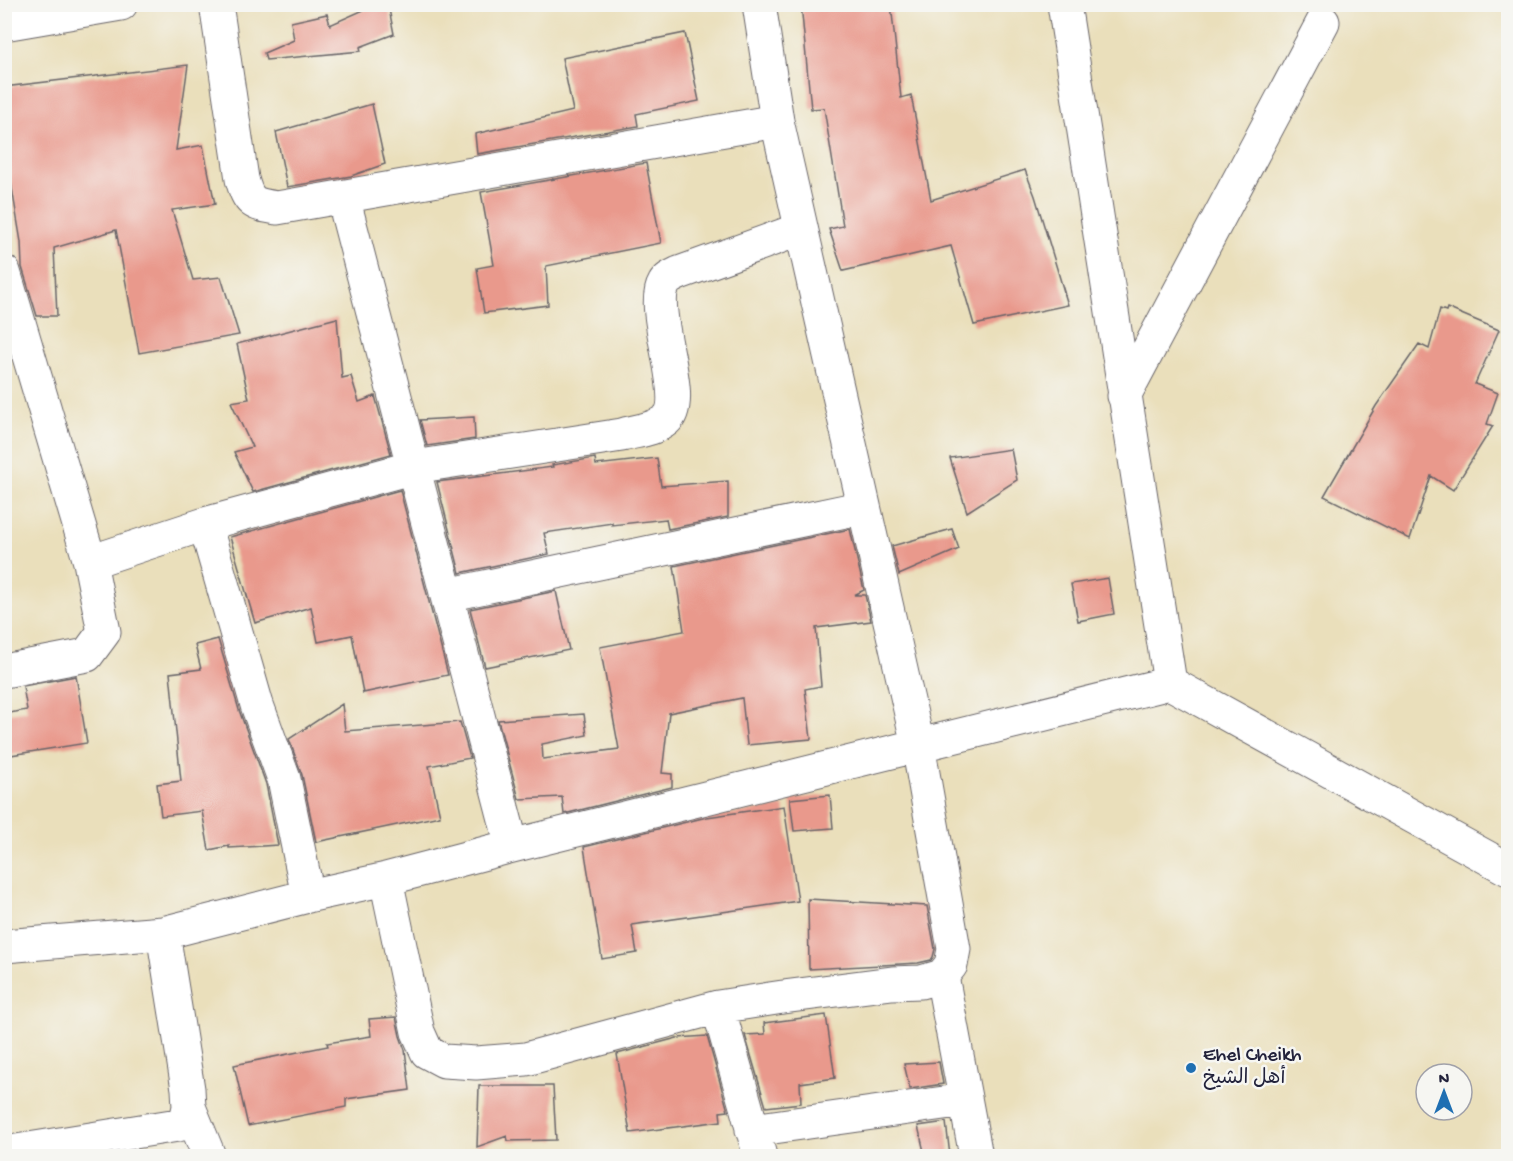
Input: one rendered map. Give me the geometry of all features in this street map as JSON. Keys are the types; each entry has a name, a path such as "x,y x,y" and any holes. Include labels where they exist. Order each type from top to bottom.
{"street":[{"path":"4,24 121,4"},
{"path":"216,4 243,179 247,197 256,204 277,208 777,121"},
{"path":"386,879 418,1032 427,1052 444,1061 476,1063 526,1059 718,1007 892,983 921,982 942,976 951,965 954,949 918,745 777,121 759,4"},
{"path":"1064,4 1170,683"},
{"path":"1124,396 1323,22"},
{"path":"343,197 512,846"},
{"path":"90,562 205,524 414,467 621,435 653,427 666,420 672,411 673,397 660,302 664,283 679,273 801,229"},
{"path":"4,670 87,655 104,633 90,562 5,279"},
{"path":"447,595 864,507"},
{"path":"205,524 257,705 284,779 308,896"},
{"path":"4,946 163,933 1170,683 1509,869"},
{"path":"4,1153 178,1125 186,1120 189,1107 188,1089 163,933"},
{"path":"942,976 976,1156"},
{"path":"718,1007 756,1143 965,1100"},
{"path":"189,1107 209,1156"}],"building":[{"path":"377,4 388,4 394,34 360,47 361,51 266,60 264,53 294,40 291,22 327,14 330,25"},
{"path":"801,4 891,4 901,98 911,95 931,200 1025,170 1068,305 974,325 951,246 843,271 829,229 843,226 824,108 811,109"},
{"path":"685,33 699,101 636,114 638,126 477,154 475,134 573,111 562,58"},
{"path":"188,65 176,150 203,145 215,204 172,210 193,280 221,277 239,335 139,353 116,230 54,248 57,316 37,316 22,267 21,242 4,140 4,87"},
{"path":"372,104 385,164 351,176 287,187 276,132"},
{"path":"646,163 661,243 546,266 548,305 484,313 477,268 494,265 481,192"},
{"path":"1447,308 1499,330 1475,384 1498,393 1487,424 1493,426 1453,490 1431,476 1410,539 1324,496 1376,406 1419,344 1429,349 1440,309 1446,311"},
{"path":"337,318 342,378 351,376 359,402 375,396 391,454 253,492 234,452 252,447 231,402 249,399 237,344"},
{"path":"474,417 475,439 427,446 420,420"},
{"path":"1011,449 1017,480 967,512 950,458"},
{"path":"595,458 596,465 657,458 661,486 728,481 728,517 668,529 666,519 612,525 612,523 544,533 549,554 460,573 437,482 553,467 552,465"},
{"path":"400,490 448,675 363,693 352,635 318,642 311,607 255,623 230,537"},
{"path":"850,529 864,590 854,595 865,595 871,621 816,628 821,686 805,689 811,739 747,745 742,698 669,713 662,773 672,774 672,787 564,814 562,797 519,799 498,720 584,714 587,735 542,744 543,759 619,749 600,647 684,631 674,566"},
{"path":"952,529 959,549 899,575 892,546"},
{"path":"1108,578 1114,614 1078,621 1071,584"},
{"path":"556,591 569,650 485,667 470,609"},
{"path":"218,639 239,710 266,784 278,845 229,848 229,846 209,850 202,811 161,816 157,784 181,781 170,673 201,669 195,645"},
{"path":"76,676 87,743 4,756 4,714 27,710 23,686"},
{"path":"342,704 345,731 460,722 470,758 429,766 440,816 316,842 302,775 289,739"},
{"path":"830,795 833,828 794,831 790,799"},
{"path":"784,806 798,901 632,925 637,953 602,959 584,847 707,817"},
{"path":"808,899 927,906 935,949 933,957 931,960 918,963 809,969"},
{"path":"826,1015 835,1078 800,1083 801,1103 766,1107 745,1035 765,1034 764,1023"},
{"path":"396,1017 405,1050 410,1090 346,1099 346,1107 248,1126 234,1065 328,1046 327,1043 371,1036 369,1019"},
{"path":"707,1036 728,1111 720,1112 721,1121 630,1133 617,1054 677,1038"},
{"path":"939,1062 943,1084 910,1089 904,1064"},
{"path":"479,1086 553,1086 556,1140 508,1141 507,1136 477,1147"},
{"path":"946,1122 950,1156 925,1156 918,1126"}],"place":[{"name":"Ehel Cheikh أهل الشيخ","path":"1191,1068"}]}
